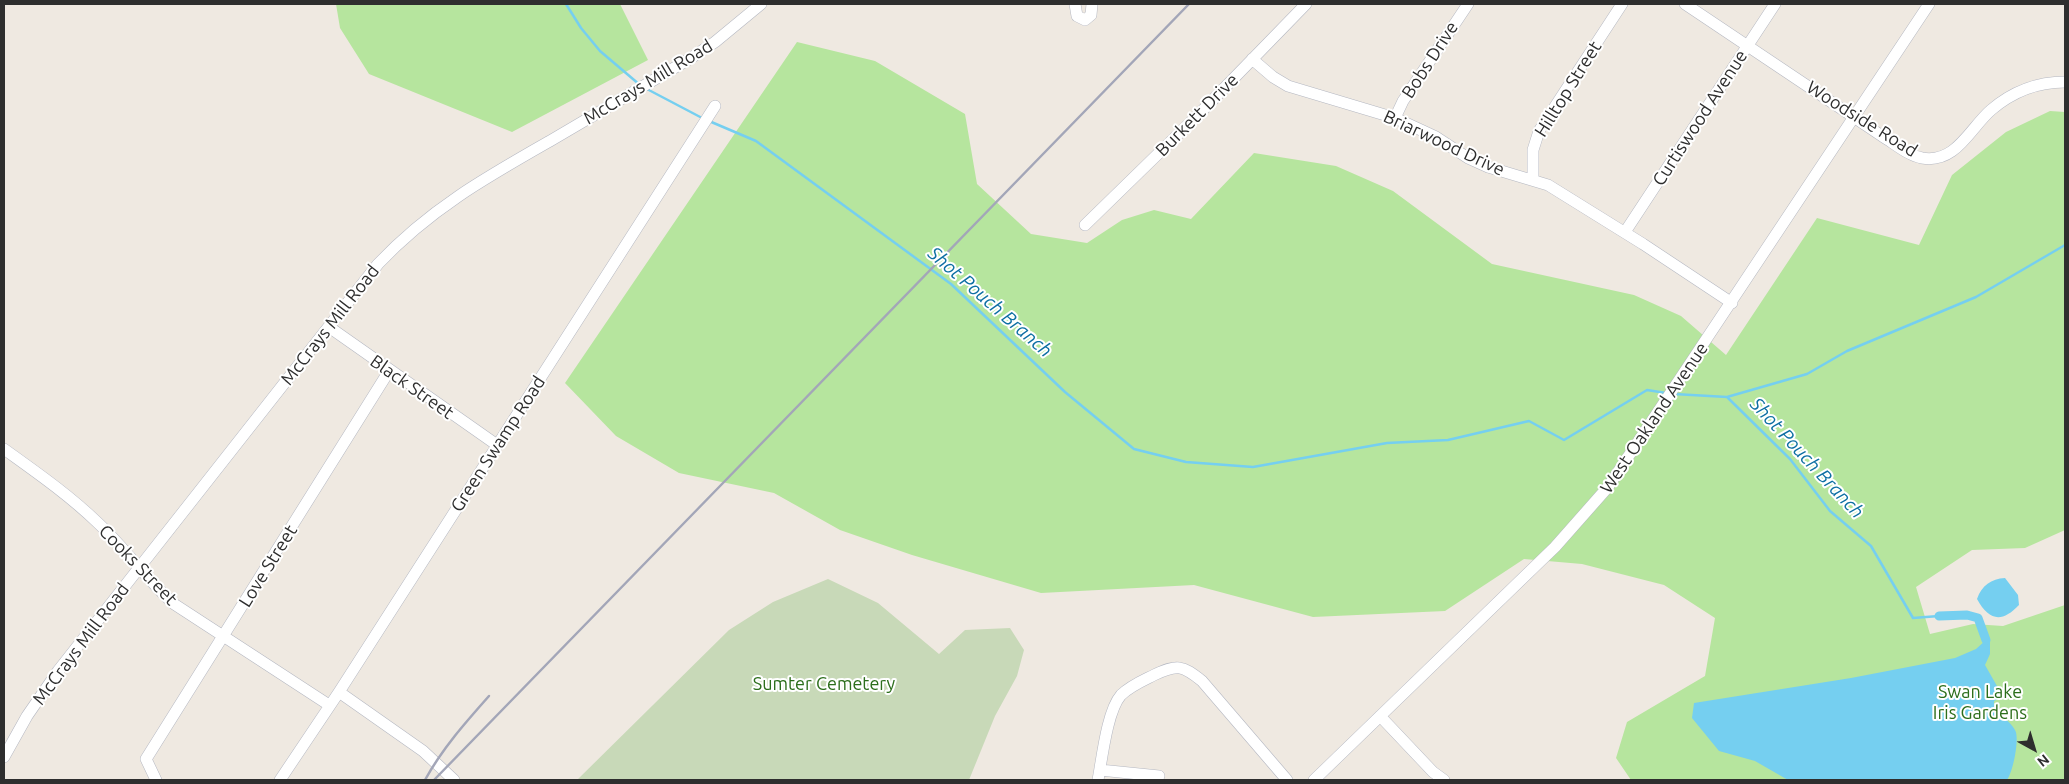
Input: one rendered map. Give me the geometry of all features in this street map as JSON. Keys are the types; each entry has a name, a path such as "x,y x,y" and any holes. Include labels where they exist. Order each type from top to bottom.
{"street":[{"name":"McCrays Mill Road","path":"4,757 41,694 378,264 400,241 440,208 479,182 666,73 715,42 761,4"},
{"path":"1075,4 1077,16 1085,20 1091,15 1092,4"},
{"name":"Burkett Drive","path":"1085,225 1201,112 1306,4"},
{"name":"Bobs Drive","path":"1395,118 1403,101 1468,4"},
{"name":"Hilltop Street","path":"1534,180 1533,150 1539,131 1622,4"},
{"name":"Woodside Road","path":"1685,4 1909,153 1923,158 1934,158 1947,154 1958,146 1992,109 2010,97 2043,84 2065,82"},
{"name":"Curtiswood Avenue","path":"1625,232 1775,4"},
{"name":"West Oakland Avenue","path":"1314,780 1578,522 1608,487 1679,383 1929,4"},
{"name":"Briarwood Drive","path":"1252,59 1273,78 1288,86 1395,118 1436,137 1479,164 1534,180 1559,190 1732,303"},
{"name":"Green Swamp Road","path":"280,780 339,692 709,115"},
{"name":"Black Street","path":"329,327 389,371 497,445"},
{"name":"Love Street","path":"156,780 146,760 389,371"},
{"name":"Cooks Street","path":"4,449 75,502 99,524 174,604 329,705"},
{"path":"1159,776 1099,775 1111,713 1121,696 1132,686 1160,671 1181,667 1188,669 1202,681 1287,780"},
{"path":"339,692 423,751 454,780"},
{"path":"1380,716 1433,772 1444,780"}],"green space":[{"path":"336,4 620,4 648,60 512,132 369,74 340,28"},
{"name":"Swan Lake Iris Gardens","path":"797,42 875,61 965,114 977,184 1031,234 1087,243 1122,220 1154,210 1191,219 1254,153 1336,166 1393,191 1492,264 1634,295 1681,316 1726,355 1817,218 1919,245 1952,175 2006,132 2050,111 2065,112 2065,530 2025,548 1972,550 1916,587 1930,634 1973,624 2003,626 2065,605 2065,780 1631,780 1616,758 1627,722 1705,676 1715,618 1664,585 1582,564 1524,559 1445,611 1313,617 1194,585 1041,593 912,555 840,530 774,493 679,473 616,436 565,383"},
{"name":"Sumter Cemetery","path":"828,579 878,603 939,654 965,630 1010,628 1024,650 1017,676 995,716 969,780 577,780 729,630 773,602"}],"water":[{"path":"2005,578 2018,595 2019,605 2007,615 1996,617 1986,612 1977,599 1988,584"},
{"path":"1986,640 1990,641 1990,654 1985,665 2001,693 1998,699 1994,701 1994,707 2015,730 2017,740 2015,755 2007,780 1788,780 1755,761 1719,751 1692,718 1694,703 1851,678 1955,658 1976,649"}],"waterway":[{"name":"Shot Pouch Branch","path":"566,4 581,28 600,51 640,85"},
{"name":"Shot Pouch Branch","path":"645,88 704,119"},
{"name":"Shot Pouch Branch","path":"709,121 756,141 951,284 1065,392 1134,449 1186,462 1253,467 1387,443 1448,440 1529,421 1564,440 1647,390 1666,393"},
{"path":"1674,394 1727,397 1807,374 1847,351 1976,297 2065,245"},
{"name":"Shot Pouch Branch","path":"1727,397 1790,459 1830,511 1871,546 1913,618 1939,616"},
{"name":"Shot Pouch Branch","path":"1939,616 1967,615 1978,618 1986,640"}],"railway":[{"path":"434,780 1189,4"},
{"path":"425,780 446,747 489,696"}]}
